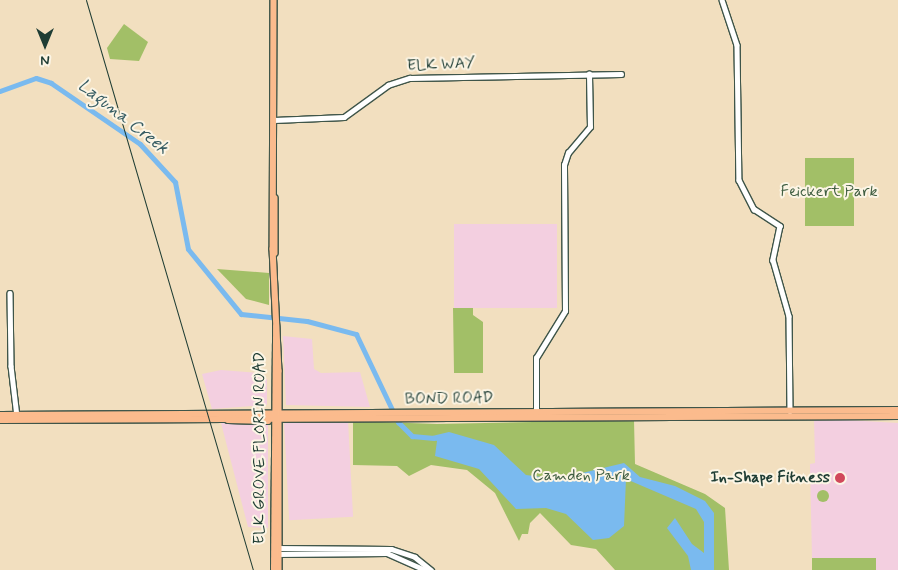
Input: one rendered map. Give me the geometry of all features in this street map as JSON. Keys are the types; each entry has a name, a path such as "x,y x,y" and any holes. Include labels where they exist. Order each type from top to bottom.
{"main road":[{"name":"ELK GROVE FLORIN ROAD","path":"274,0 275,306 278,356 276,415 273,427 274,501 279,570"},
{"name":"ELK GROVE FLORIN ROAD","path":"274,570 279,520 273,341 276,327"},
{"path":"273,341 278,356"},
{"path":"820,415 836,410"},
{"name":"BOND ROAD","path":"0,420 100,415 223,418 276,415 382,415 410,417 898,410"},
{"name":"BOND ROAD","path":"0,415 17,418 127,420 194,412 350,418 382,415"},
{"name":"BOND ROAD","path":"790,413 898,416"},
{"path":"70,420 100,415"},
{"path":"223,418 243,424 266,421 273,427"},
{"path":"274,483 279,493"},
{"path":"274,501 279,520"}],"street":[{"path":"722,0 737,45 739,180 754,208 780,226 773,260 789,316 790,413"},
{"path":"536,414 536,358 565,311 564,166 568,153 590,127 589,74"},
{"name":"ELK WAY","path":"274,120 344,117 404,79 621,74"},
{"path":"10,293 11,366 17,418"},
{"path":"277,551 391,549 415,557 431,570"},
{"path":"277,551 387,553 425,570"}],"shaded area":[{"path":"454,224 557,224 557,308 454,308"},
{"path":"283,336 312,339 314,369 321,373 360,372 370,407 286,405"},
{"path":"221,370 260,373 261,379 267,379 267,405 212,409 202,374"},
{"path":"814,418 898,423 898,570 876,570 875,558 812,558 810,464 815,463"},
{"path":"348,420 353,517 289,520 284,423"},
{"path":"221,423 268,425 268,528 248,527"}],"green space":[{"path":"124,24 148,42 139,61 110,59 107,48"},
{"name":"Feickert Park","path":"805,158 854,158 854,226 805,226"},
{"path":"217,269 269,273 269,305 246,299"},
{"path":"453,308 473,308 473,315 483,322 483,373 454,373"},
{"name":"Camden Park","path":"634,420 635,464 705,494 725,508 729,570 615,570 596,549 571,545 540,513 530,523 528,534 522,534 519,541 495,493 467,470 431,465 409,476 397,466 353,465 353,421 437,424"},
{"path":"825,490 828,491 828,501 821,502 818,501 817,494 818,491"},
{"path":"812,558 876,558 876,570 812,570"}],"water":[{"path":"449,432 494,445 526,475 557,479 624,463 640,477 675,486 705,501 714,513 714,570 691,570 688,556 667,528 675,518 692,544 704,553 704,522 696,509 626,479 624,526 609,538 593,540 566,514 546,508 516,509 479,469 435,456 437,441 428,437"}],"waterway":[{"name":"Laguna Creek","path":"0,91 36,78 51,83 140,144 175,182 188,249 241,314 307,321 356,334 398,422 412,436 434,438"}],"railway":[{"path":"86,0 253,570"}],"place":[{"name":"In-Shape Fitness","path":"840,478"}]}
